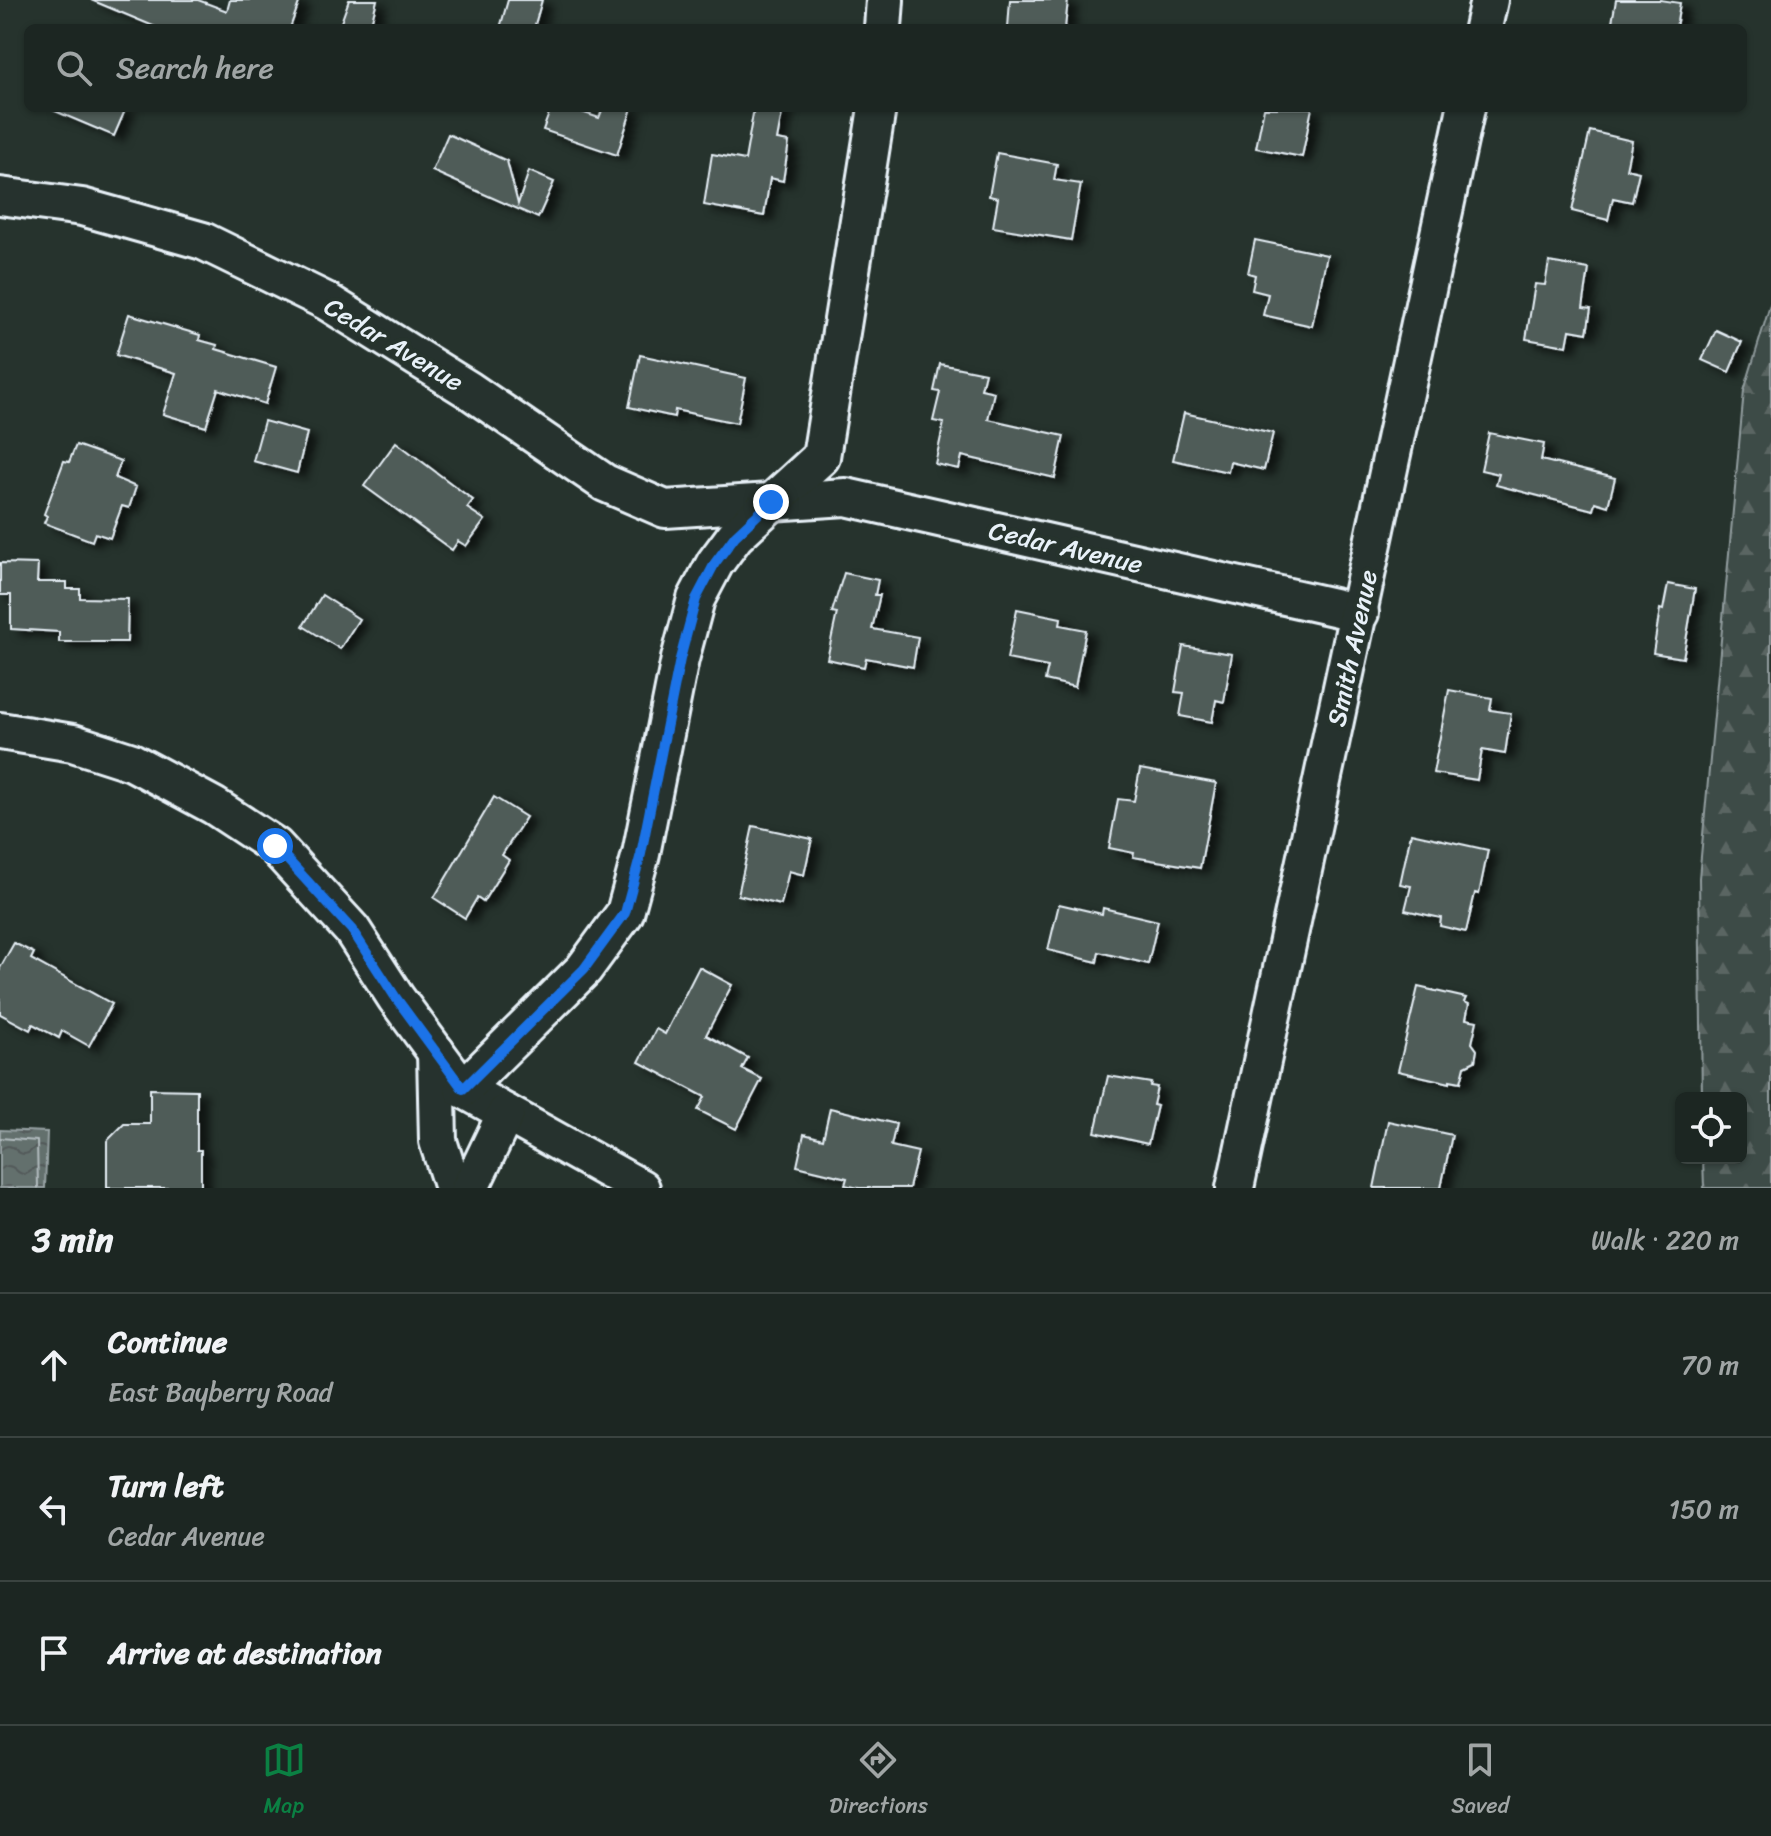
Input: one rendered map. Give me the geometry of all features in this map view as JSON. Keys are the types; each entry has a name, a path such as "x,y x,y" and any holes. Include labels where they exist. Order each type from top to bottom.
{"street":[{"path":"883,24 885,0"},
{"path":"1484,24 1489,0"},
{"path":"463,1089 584,969 625,913 641,854 680,659 696,599 715,563 735,536 821,457 876,112"},
{"name":"Smith Avenue","path":"1235,1188 1465,112"},
{"name":"Cedar Avenue","path":"0,196 82,207 203,241 326,301 469,390 605,483 665,509 846,497 1360,613"},
{"path":"0,731 73,743 132,762 214,806 275,846 352,930 463,1089 641,1188"},
{"path":"436,1052 438,1141 453,1188"},
{"path":"470,1188 506,1113"}],"green space":[{"path":"1771,302 1771,1188 1704,1188 1703,1164 1747,1164 1747,1092 1702,1092 1699,878 1744,391"}],"water":[{"path":"0,1130 47,1132 45,1188 0,1188"}],"building":[{"path":"91,0 198,0 227,11 230,0 300,0 291,24 148,24"},
{"path":"349,0 377,0 371,24 340,24"},
{"path":"508,0 542,0 535,24 501,24"},
{"path":"1010,0 1068,0 1065,24 1008,24"},
{"path":"1616,0 1680,3 1677,24 1612,24"},
{"path":"57,112 124,112 114,136"},
{"path":"550,112 582,112 599,118 601,112 631,112 617,155 543,130"},
{"path":"753,112 782,112 777,140 789,142 783,181 770,178 764,216 704,205 712,154 745,160"},
{"path":"1263,112 1311,112 1302,157 1256,148"},
{"path":"1590,131 1632,141 1626,169 1639,172 1632,202 1613,198 1608,220 1572,211"},
{"path":"448,134 507,161 518,204 529,171 554,182 538,218 432,171"},
{"path":"997,153 1057,164 1054,180 1081,184 1071,240 993,227 998,198 989,196"},
{"path":"1255,240 1327,255 1312,326 1263,315 1268,294 1252,290 1255,275 1248,273"},
{"path":"1549,262 1589,269 1583,308 1591,309 1587,333 1570,330 1567,346 1526,339 1535,284 1545,285"},
{"path":"129,314 200,335 199,340 217,345 216,349 276,367 265,404 218,389 206,427 163,414 176,373 116,355"},
{"path":"1716,330 1742,342 1729,372 1702,360"},
{"path":"640,355 746,378 737,423 675,410 674,417 629,407"},
{"path":"940,364 985,373 981,389 994,392 988,419 1064,436 1055,478 962,456 959,469 935,464 944,423 933,421 940,392 934,391"},
{"path":"1184,413 1273,433 1264,470 1230,462 1228,472 1173,460"},
{"path":"264,421 307,433 297,473 253,461"},
{"path":"1489,433 1544,444 1541,460 1615,478 1608,506 1595,502 1593,510 1496,485 1499,474 1481,470"},
{"path":"396,442 473,500 467,508 485,520 466,546 458,541 452,550 364,486"},
{"path":"76,445 121,461 115,478 136,487 129,508 122,506 110,538 95,533 92,541 44,523 47,516 44,514 64,461 69,462"},
{"path":"0,563 38,564 37,582 67,582 67,589 80,589 80,598 128,599 127,642 59,642 59,632 11,629 11,595 0,595"},
{"path":"844,573 878,580 875,595 880,595 872,629 918,637 913,667 866,658 864,667 827,659 837,613 832,612"},
{"path":"1668,584 1695,589 1683,658 1653,653 1660,609 1663,610"},
{"path":"322,595 359,619 340,649 303,626"},
{"path":"1017,609 1061,618 1060,625 1086,630 1075,687 1045,680 1048,667 1007,659"},
{"path":"1183,646 1232,654 1224,702 1216,700 1212,722 1180,716 1184,693 1175,692"},
{"path":"1449,690 1492,698 1490,710 1511,713 1505,754 1482,750 1477,780 1433,773"},
{"path":"1140,769 1216,783 1200,868 1133,857 1134,853 1109,848 1118,799 1134,801"},
{"path":"494,797 526,817 502,855 509,860 483,902 477,898 465,918 434,898"},
{"path":"753,826 812,839 804,875 789,871 781,905 738,895"},
{"path":"1411,833 1488,850 1479,894 1475,893 1466,932 1440,926 1441,918 1405,910 1411,886 1400,884"},
{"path":"1059,904 1102,914 1103,908 1158,921 1148,964 1099,952 1097,962 1048,950"},
{"path":"14,943 34,953 31,959 112,1004 89,1046 62,1031 59,1038 33,1024 30,1030 0,1014 0,968"},
{"path":"699,967 732,985 706,1035 748,1058 742,1069 762,1079 736,1129 698,1110 705,1097 639,1062 656,1029 665,1034"},
{"path":"1418,987 1466,998 1464,1002 1469,1004 1466,1019 1477,1021 1472,1043 1477,1050 1475,1061 1465,1066 1461,1082 1450,1080 1450,1083 1398,1071"},
{"path":"1108,1076 1151,1083 1150,1086 1157,1087 1153,1105 1157,1106 1148,1144 1095,1132"},
{"path":"150,1089 197,1090 197,1150 201,1150 201,1188 107,1188 107,1141 124,1124 150,1124"},
{"path":"830,1108 896,1124 891,1146 918,1152 909,1188 859,1188 845,1185 847,1178 797,1166 804,1134 823,1139"},
{"path":"1388,1121 1452,1135 1441,1188 1374,1188"}],"route":[{"path":"275,846 352,930 396,998 463,1089 584,969 625,913 641,854 680,659 696,599 715,563 735,536 771,502"}]}
